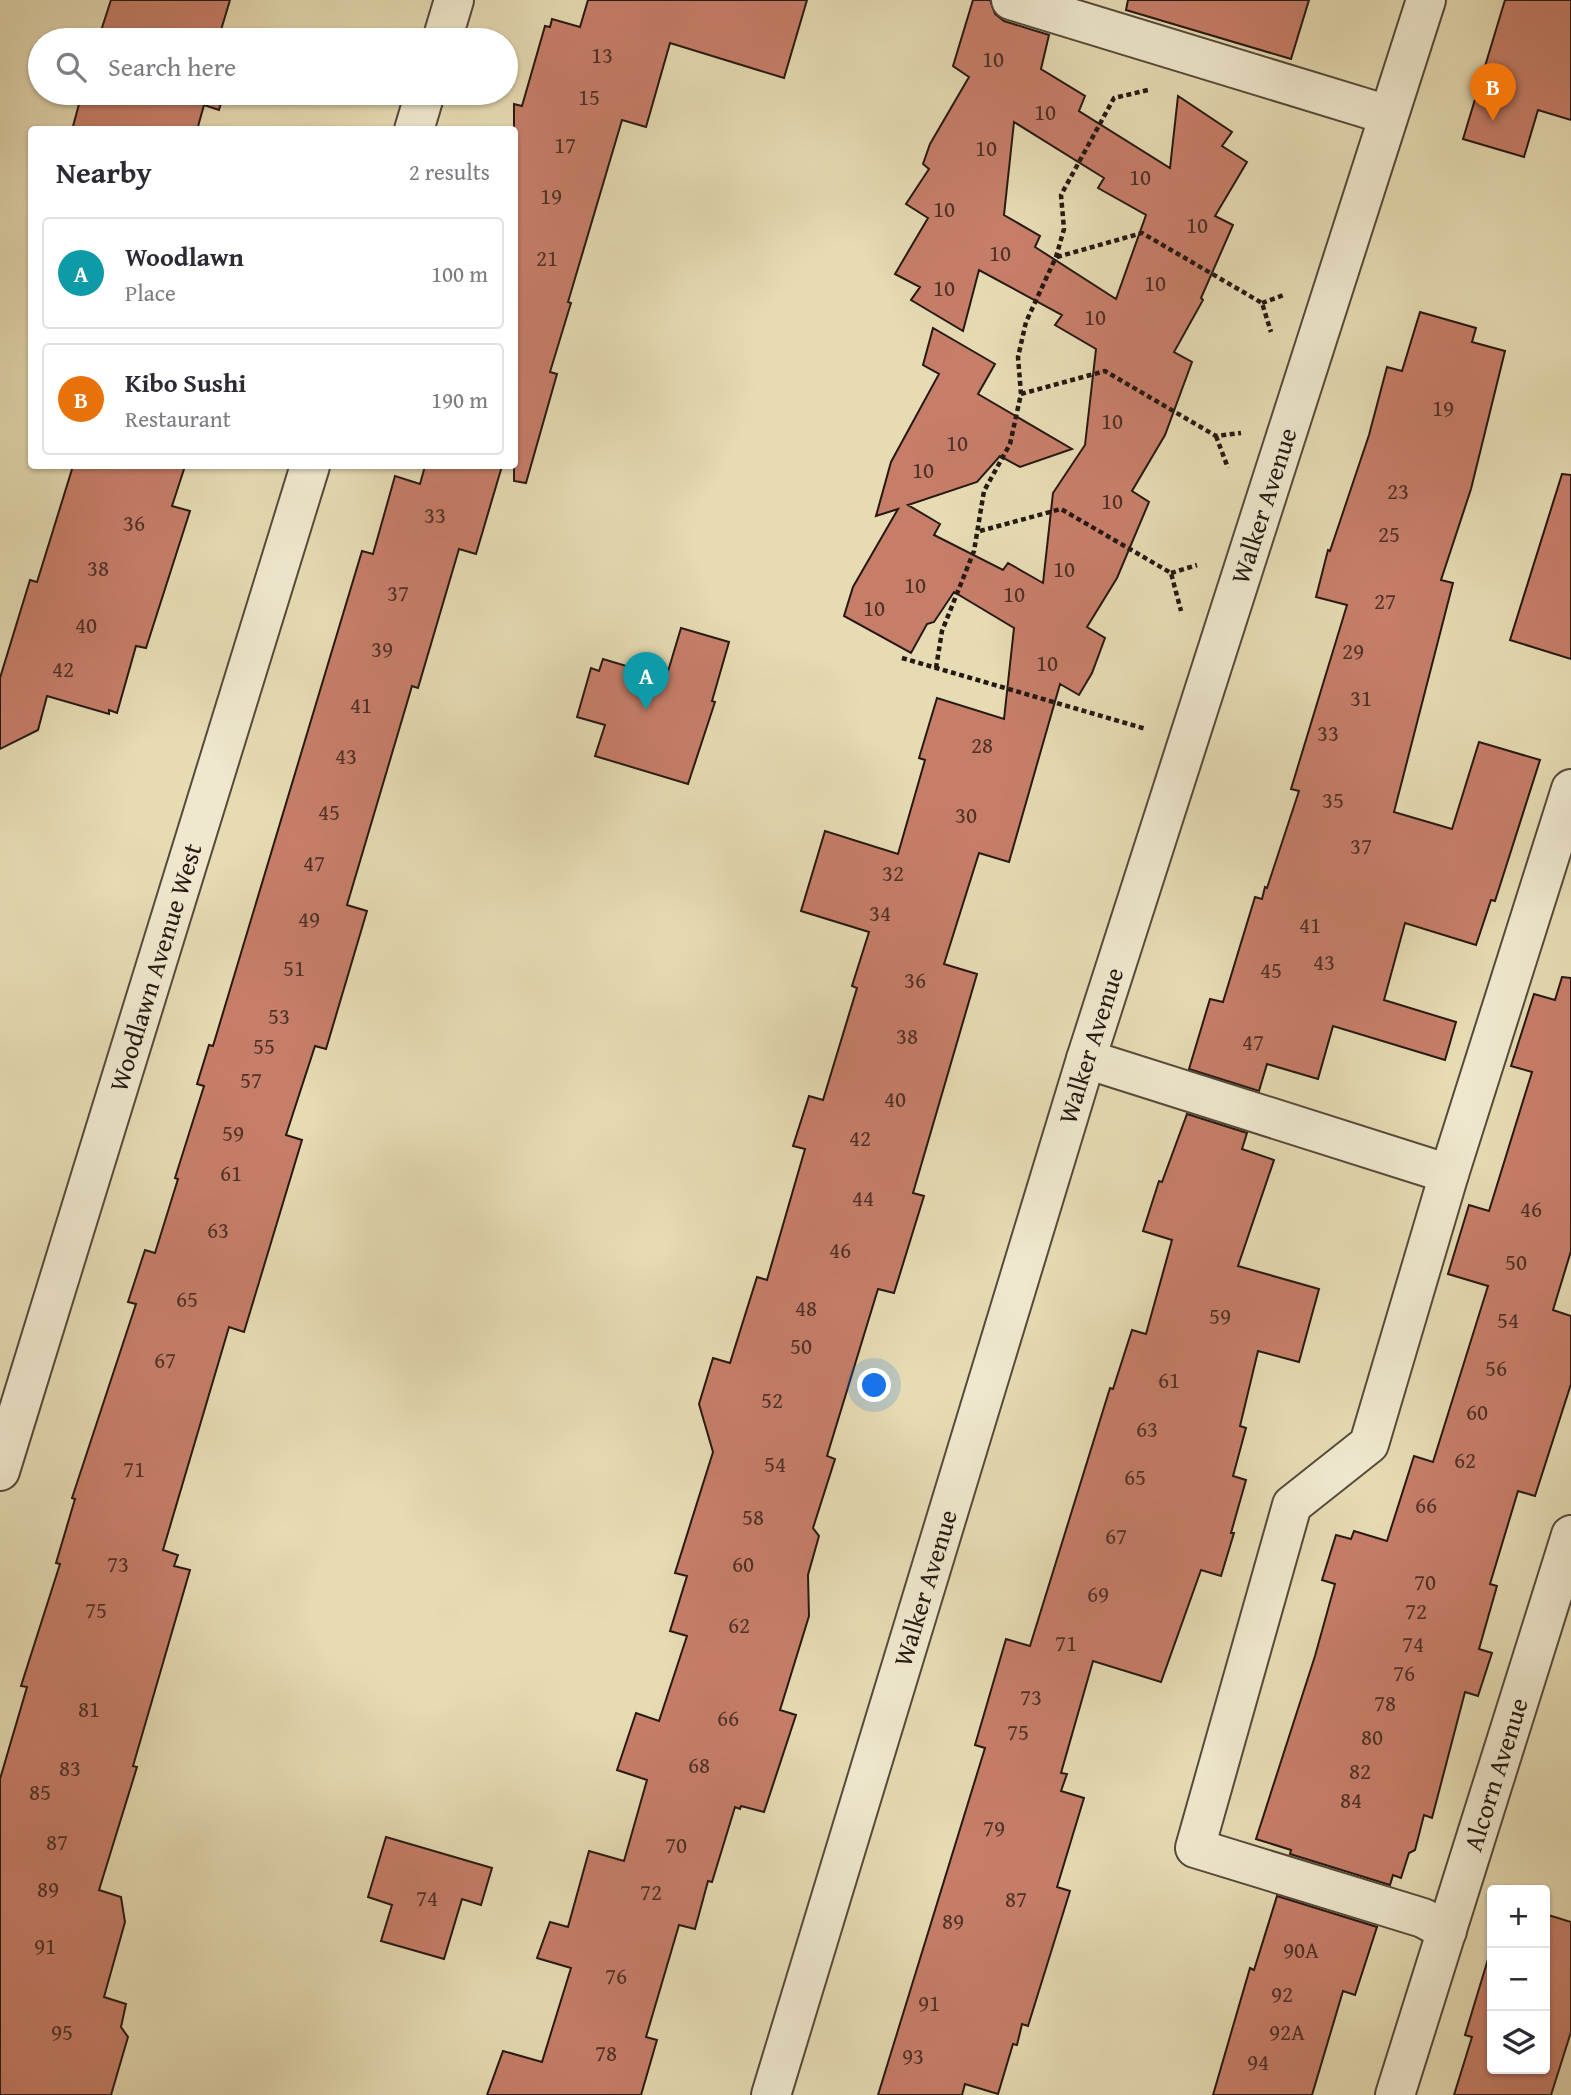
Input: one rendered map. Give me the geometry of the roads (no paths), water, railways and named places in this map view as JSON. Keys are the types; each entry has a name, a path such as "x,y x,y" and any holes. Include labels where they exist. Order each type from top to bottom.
{"street":[{"path":"446,28 454,0"},
{"path":"1012,0 1388,115"},
{"name":"Walker Avenue","path":"771,2095 1086,1059 1426,0"},
{"path":"415,126 421,105"},
{"name":"Woodlawn Avenue West","path":"0,1471 309,469"},
{"path":"1447,1931 1423,1919 1195,1848 1292,1505 1369,1444 1449,1174 1571,789"},
{"path":"1086,1059 1449,1174"},
{"name":"Alcorn Avenue","path":"1395,2095 1571,1535"}],"place":[{"name":"Kibo Sushi","path":"1493,121"},
{"name":"Woodlawn","path":"646,710"}]}
